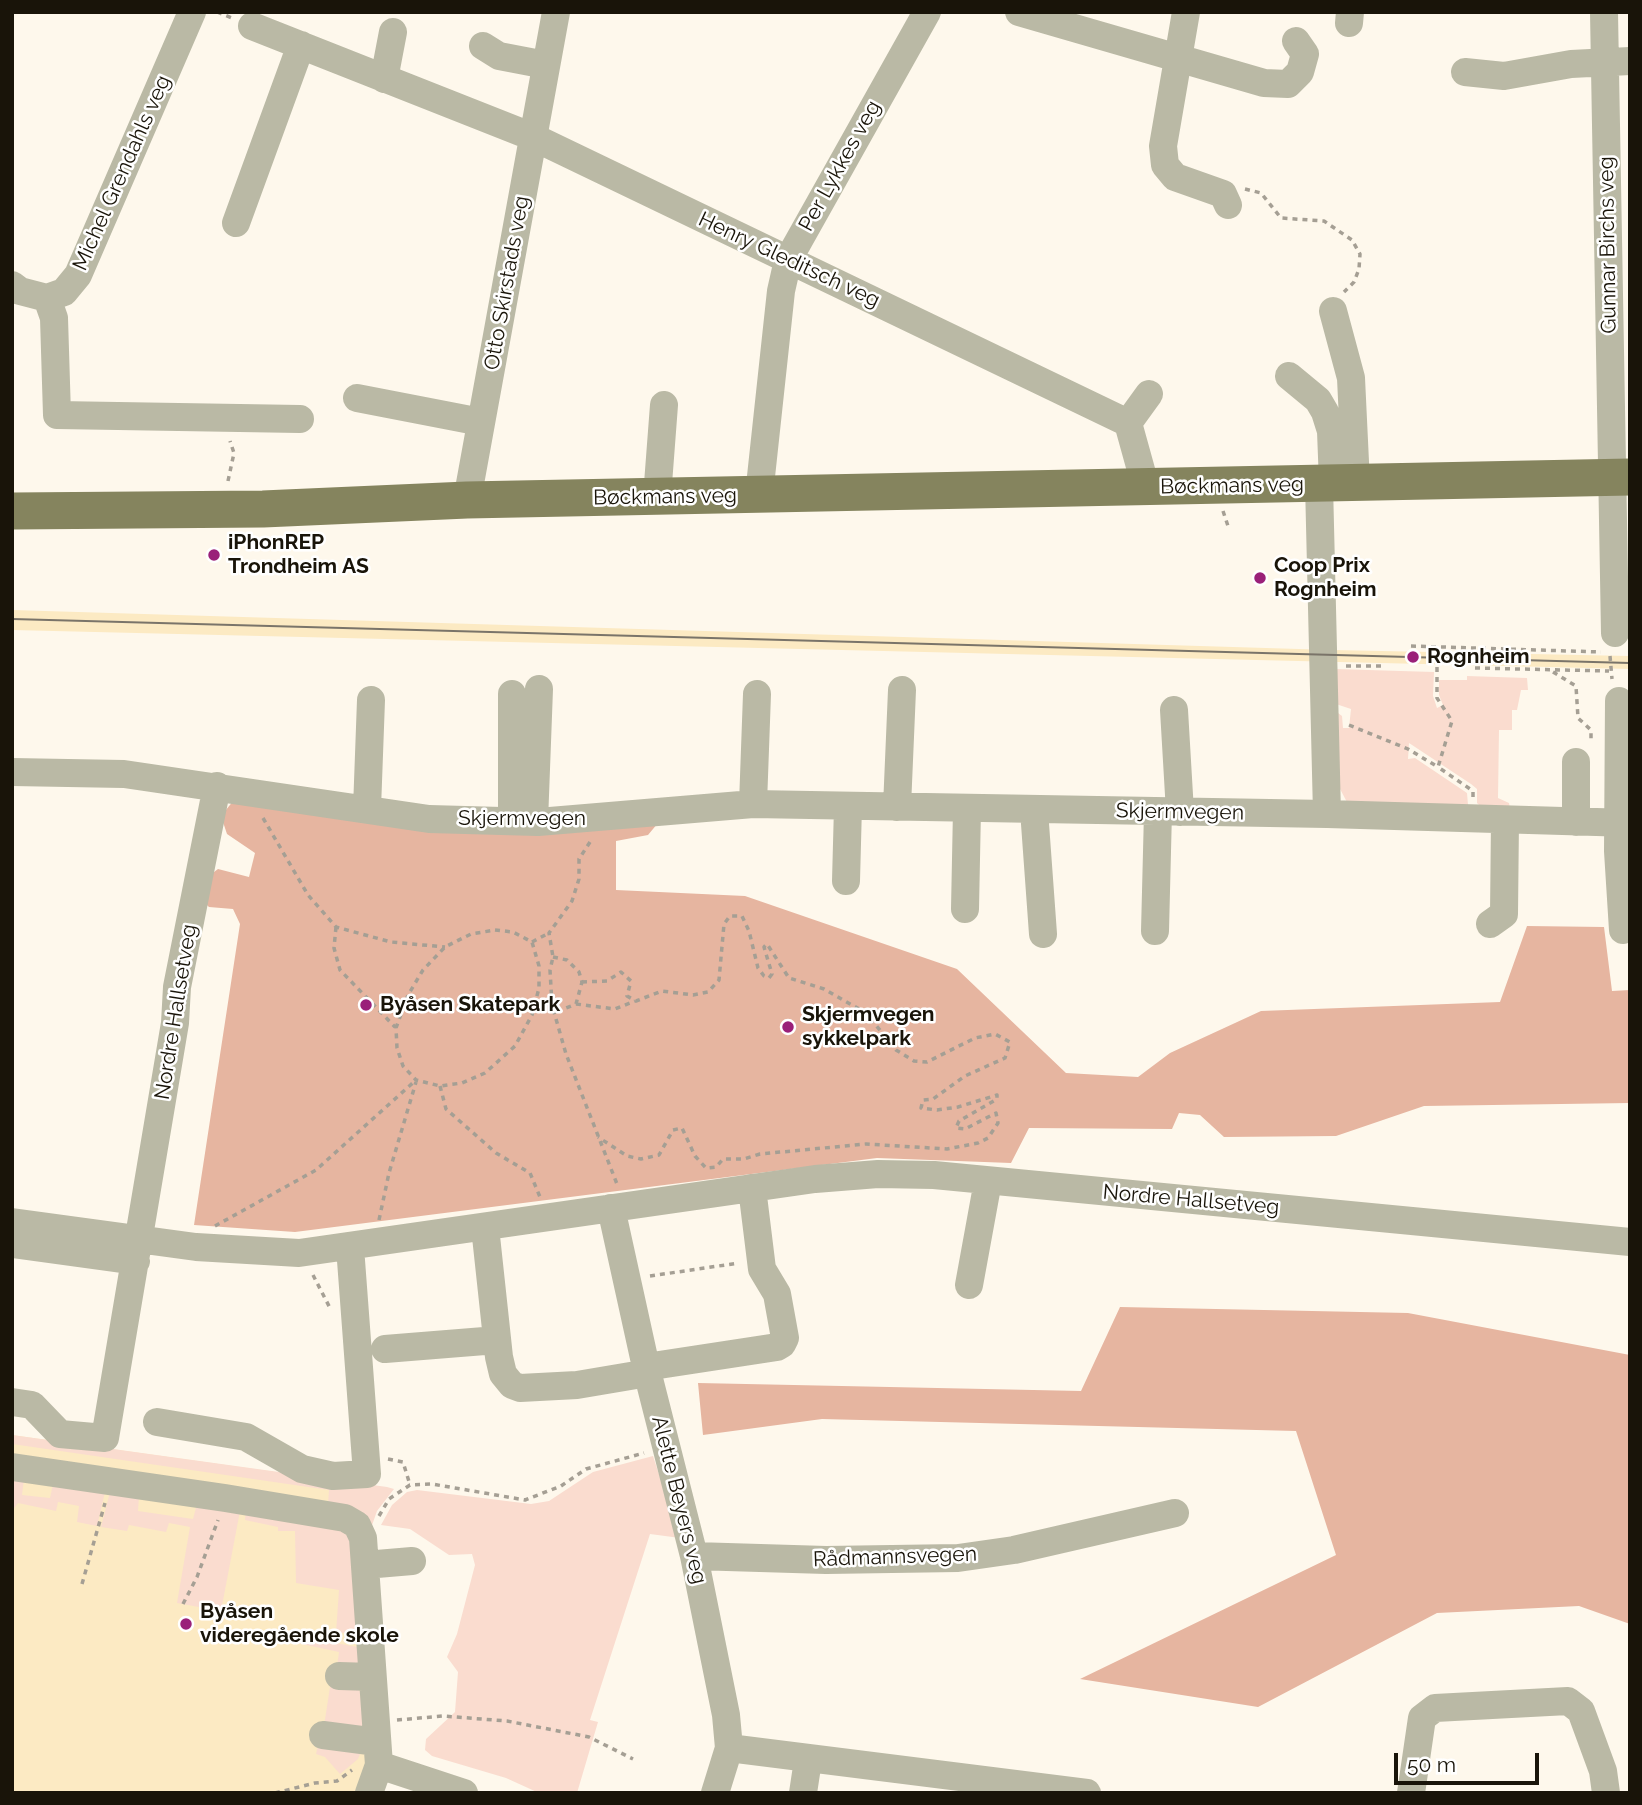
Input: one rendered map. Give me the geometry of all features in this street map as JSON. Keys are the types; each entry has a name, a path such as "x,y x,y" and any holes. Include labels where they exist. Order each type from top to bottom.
{"main road":[{"name":"Bøckmans veg","path":"12,511 263,509 467,500 1621,478"}],"street":[{"name":"Michel Grendahls veg","path":"47,298 64,292 78,275 192,12"},
{"name":"Otto Skirstads veg","path":"467,500 556,12"},
{"name":"Per Lykkes veg","path":"759,495 781,291 788,260 927,12"},
{"path":"1186,12 1163,146 1166,165 1175,177 1225,200"},
{"name":"Gunnar Birchs veg","path":"1604,12 1618,61 1621,478"},
{"path":"1022,13 1244,79 1288,84 1300,72 1303,62 1303,48 1296,41"},
{"name":"Henry Gleditsch veg","path":"252,26 533,137 1025,370 1128,423"},
{"path":"384,79 393,32"},
{"path":"236,223 301,45"},
{"path":"483,47 499,56 545,65"},
{"path":"1465,72 1504,76 1618,61"},
{"path":"12,285 20,291 47,298 54,318 57,415 300,419"},
{"path":"1334,311 1351,379 1336,483"},
{"path":"1289,376 1318,400 1325,412 1331,431 1336,483"},
{"path":"1146,488 1128,423 1149,394"},
{"path":"357,398 481,422"},
{"path":"657,497 664,405"},
{"path":"1615,633 1621,478"},
{"name":"Bøckmans veg","path":"1323,660 1336,483"},
{"path":"1323,660 1327,814"},
{"path":"898,807 902,690"},
{"path":"523,821 525,691"},
{"path":"753,804 757,694"},
{"path":"1619,701 1624,823 1623,930"},
{"path":"360,808 363,709"},
{"path":"1155,932 1169,812 1174,710"},
{"path":"1576,762 1576,822"},
{"name":"Skjermvegen","path":"12,772 124,774 429,819 523,821 615,817 753,804 1327,814 1624,823"},
{"name":"Nordre Hallsetveg","path":"12,1402 32,1405 60,1434 105,1438 177,1010 177,987 217,786"},
{"path":"846,881 848,806"},
{"path":"965,909 967,809"},
{"path":"1034,810 1043,934"},
{"path":"1490,924 1504,914 1505,820"},
{"name":"Nordre Hallsetveg","path":"12,1222 138,1250 196,1248 299,1254 752,1188 877,1174 934,1175 1630,1241"},
{"path":"969,1285 988,1181"},
{"path":"485,1227 503,1374 512,1385 520,1388 577,1385 778,1347 782,1344 785,1338 777,1294 762,1269 760,1260 752,1188"},
{"name":"Alette Beyers veg","path":"619,1207 627,1280 694,1556 726,1715 729,1748 715,1793"},
{"path":"12,1244 138,1250"},
{"path":"158,1422 246,1437 302,1469 333,1476 367,1474 357,1341 362,1245"},
{"path":"385,1349 497,1340"},
{"path":"12,1467 111,1480 345,1518 357,1525 364,1551 372,1677 369,1793"},
{"name":"Rådmannsvegen","path":"694,1556 826,1560 958,1558 1014,1550 1175,1513"},
{"path":"364,1551 412,1561"},
{"path":"338,1676 372,1677"},
{"path":"1411,1793 1422,1718 1435,1708 1568,1701 1581,1711 1603,1771 1606,1793"},
{"path":"323,1735 371,1749 464,1793"},
{"path":"729,1748 1079,1792"},
{"path":"803,1793 808,1760"}],"path":[{"path":"1225,200 1248,189 1261,193 1281,218 1324,221 1352,240 1360,254 1359,269 1354,282 1342,295 1334,311"},
{"path":"228,488 228,469 234,453 230,416"},
{"path":"1411,646 1610,653 1609,671 1619,701"},
{"path":"1323,660 1385,666"},
{"path":"1437,667 1437,698 1452,721 1438,767"},
{"path":"1475,668 1609,671"},
{"path":"1552,671 1576,686 1578,718 1591,730 1590,762 1576,762"},
{"path":"1346,723 1408,749 1438,767 1473,792 1473,801"},
{"path":"253,792 276,845 307,895 336,927 391,942 445,947"},
{"path":"532,942 549,933 572,901 579,879 579,859 590,842 615,817"},
{"path":"554,1013 576,1004 615,1010 662,991 693,995 708,992 719,980 724,925 730,916 742,916 750,931 758,968 764,976 769,978 772,974 764,947 767,944 789,978 824,989 866,1013 895,1049 914,1061 927,1062 975,1038 995,1034 1010,1042 1005,1058 965,1076 933,1100 923,1100 921,1108 937,1110 958,1107 997,1095 997,1099 959,1121 957,1128 965,1129 996,1113 998,1123 988,1138 978,1143 947,1149 866,1144 723,1159 716,1167 706,1168 695,1156 682,1128 673,1130 659,1155 641,1159 627,1156 598,1137"},
{"path":"336,927 334,948 340,970 396,1028"},
{"path":"495,930 513,932 532,942 539,966 539,988 532,1015 515,1046 485,1073 462,1083 440,1086 416,1080 402,1066 397,1048 396,1028 408,995 423,970 445,947 471,934 495,930"},
{"path":"549,933 554,957 550,970 554,1013 566,1054 598,1137 619,1207"},
{"path":"554,957 567,960 579,972 582,982 576,1004"},
{"path":"582,982 607,981 621,972 631,981 627,996 636,1001"},
{"path":"362,1245 389,1173 416,1080"},
{"path":"196,1248 218,1223 316,1170 416,1080"},
{"path":"440,1086 446,1110 463,1127 496,1153 530,1173 549,1217"},
{"path":"299,1254 323,1290 338,1326 357,1341"},
{"path":"627,1280 760,1260"},
{"path":"364,1551 389,1499 411,1485 432,1484 525,1500 561,1486 586,1469 666,1447"},
{"path":"365,1454 403,1462 411,1485"},
{"path":"82,1584 111,1480"},
{"path":"183,1604 207,1554 225,1498"},
{"path":"275,1793 315,1783 337,1781 371,1749 443,1716 507,1721 589,1737 633,1759"}],"shaded area":[{"path":"12,610 1332,650 1630,656 1630,669 12,630"},
{"path":"1335,669 1434,672 1433,696 1437,708 1443,705 1439,695 1439,680 1467,680 1467,676 1527,678 1528,690 1521,690 1517,710 1512,710 1512,730 1499,730 1498,798 1509,803 1510,809 1482,808 1477,803 1477,789 1409,743 1408,759 1415,758 1467,793 1468,805 1349,806 1339,787 1338,713 1342,716 1343,728 1349,728 1351,709 1336,704"},
{"path":"234,800 658,823 648,835 616,841 616,890 745,896 957,969 1066,1073 1138,1077 1170,1053 1261,1011 1500,1002 1527,926 1604,927 1612,991 1630,990 1630,1103 1424,1106 1336,1136 1224,1137 1200,1115 1179,1113 1172,1129 1029,1128 1011,1163 877,1158 295,1232 194,1225 240,924 233,909 209,907 202,900 210,875 218,869 249,877 255,853 227,834 221,816"},
{"path":"1120,1307 1408,1313 1630,1355 1630,1624 1579,1606 1437,1613 1258,1707 1080,1679 1336,1555 1296,1431 822,1419 703,1435 698,1383 1081,1391"},
{"name":"Byåsen videregående skole","path":"12,1435 354,1483 367,1764 356,1793 12,1793"},
{"path":"12,1435 394,1489 377,1511 370,1531 328,1504 329,1490 12,1444"},
{"path":"653,1456 680,1538 650,1534 590,1720 598,1722 577,1793 539,1793 506,1778 432,1756 425,1750 426,1739 455,1712 458,1672 447,1657 457,1634 475,1565 472,1554 449,1555 410,1529 381,1525 392,1505 407,1492 417,1490 531,1504 549,1501 593,1472"},
{"path":"12,1478 24,1479 22,1495 50,1498 53,1484 105,1492 97,1526 77,1522 79,1506 58,1502 56,1511 18,1503 12,1511"},
{"path":"110,1492 139,1496 138,1511 193,1519 197,1504 240,1511 221,1611 177,1603 190,1527 169,1523 166,1532 129,1525 127,1531 101,1527"},
{"path":"246,1511 350,1533 358,1631 336,1633 339,1590 296,1583 295,1531 278,1531 278,1527 245,1520"},
{"path":"299,1636 362,1648 358,1664 337,1667 339,1652 297,1643"},
{"path":"336,1681 347,1683 366,1695 367,1730 324,1726 330,1687"},
{"path":"319,1741 362,1749 358,1759 340,1774 325,1757 316,1754"}],"tram line":[{"path":"12,619 1630,663"}],"place":[{"name":"iPhonREP Trondheim AS","path":"214,555"},
{"name":"Coop Prix Rognheim","path":"1260,578"},
{"name":"Rognheim","path":"1413,657"},
{"name":"Byåsen Skatepark","path":"366,1005"},
{"name":"Skjermvegen sykkelpark","path":"788,1027"},
{"name":"Byåsen videregående skole","path":"186,1624"}]}
